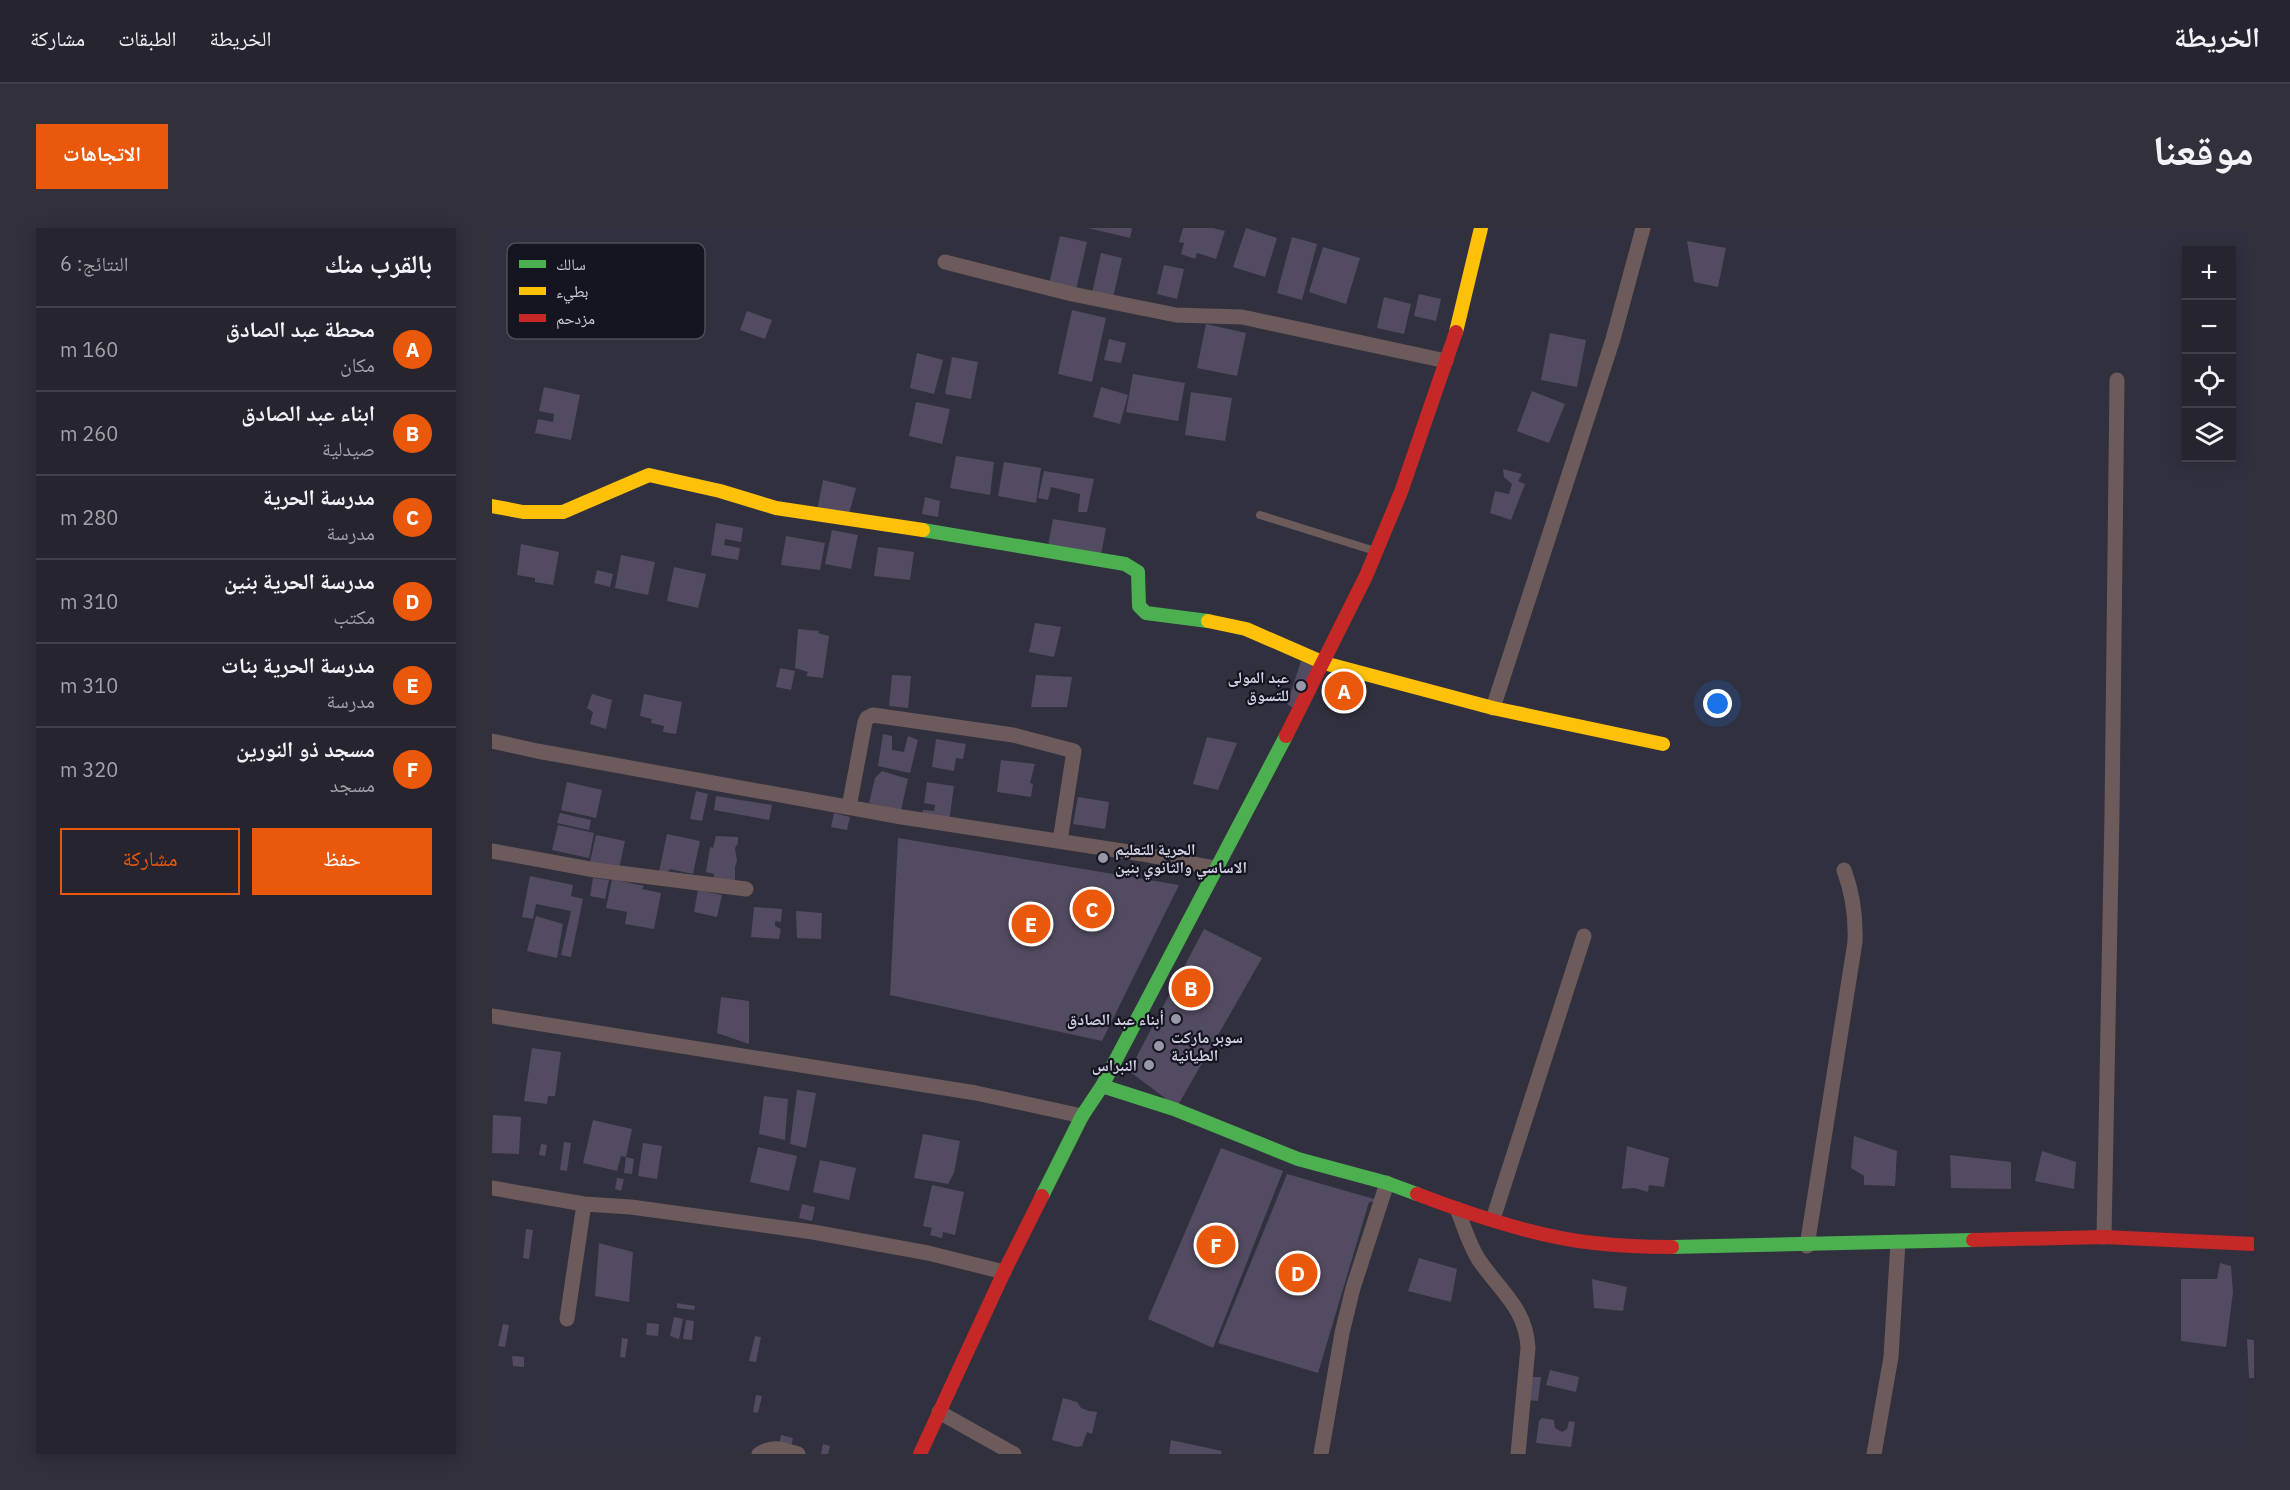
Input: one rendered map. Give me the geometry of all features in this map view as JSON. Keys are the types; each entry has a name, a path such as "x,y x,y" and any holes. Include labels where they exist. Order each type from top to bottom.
{"street":[{"path":"920,1454 1004,1272 1082,1116 1102,1086 1324,663 1376,552 1401,492 1456,332 1481,228"},
{"path":"1493,708 1613,339 1643,228"},
{"path":"945,262 1072,294 1176,315 1242,317 1446,361"},
{"path":"2104,1237 2117,380"},
{"path":"492,506 523,512 563,512 649,475 720,491 776,508 1008,543 1125,564 1138,572 1139,606 1146,613 1191,618 1246,629 1324,663 1493,708 1663,744"},
{"path":"849,807 865,722 873,715 1013,735 1074,752 1060,841"},
{"path":"492,741 849,807 1215,868"},
{"path":"492,851 595,870 746,889"},
{"path":"1807,1246 1855,942 1856,920 1852,891 1844,870"},
{"path":"1493,1219 1584,936"},
{"path":"492,1017 976,1093 1082,1116"},
{"path":"1102,1086 1174,1110 1298,1159 1387,1183 1457,1209 1543,1233 1593,1242 1687,1248 2104,1237 2254,1244"},
{"path":"1321,1454 1342,1333 1353,1288 1387,1183"},
{"path":"492,1188 584,1204 631,1207 753,1223 928,1253 1004,1272"},
{"path":"567,1319 584,1204"},
{"path":"1457,1209 1477,1258 1517,1309 1527,1332 1528,1348 1518,1454"},
{"path":"1874,1454 1891,1357 1898,1242"},
{"path":"939,1412 1014,1454"},
{"path":"759,1454 776,1447 798,1454"}],"lane":[{"path":"1260,515 1376,552"}],"building":[{"path":"1088,228 1132,228 1130,238"},
{"path":"1183,228 1213,228 1225,231 1216,259 1197,253 1195,259 1181,254 1184,243 1179,242"},
{"path":"1246,228 1277,238 1265,277 1233,267"},
{"path":"1060,236 1087,242 1076,290 1049,284"},
{"path":"1292,237 1317,244 1302,300 1277,293"},
{"path":"1687,241 1726,248 1718,287 1694,282"},
{"path":"1323,247 1360,258 1346,304 1309,292"},
{"path":"1101,253 1122,258 1113,298 1092,293"},
{"path":"1164,265 1184,269 1177,299 1157,294"},
{"path":"1419,294 1441,299 1436,321 1414,316"},
{"path":"1384,297 1411,304 1404,334 1377,328"},
{"path":"1072,310 1106,318 1092,382 1058,374"},
{"path":"747,311 772,320 765,339 740,330"},
{"path":"1206,324 1246,333 1237,376 1197,368"},
{"path":"1550,333 1586,340 1577,387 1541,380"},
{"path":"1109,339 1126,343 1121,363 1104,360"},
{"path":"917,353 943,360 934,394 910,388"},
{"path":"952,357 978,362 971,399 945,394"},
{"path":"1133,374 1185,383 1178,421 1126,412"},
{"path":"544,387 580,395 571,440 535,433 538,419 553,422 554,414 539,411"},
{"path":"1101,387 1128,395 1120,424 1093,417"},
{"path":"1532,391 1565,404 1549,443 1517,431"},
{"path":"1191,392 1232,398 1225,441 1185,435"},
{"path":"916,402 950,409 942,444 909,436"},
{"path":"956,456 994,462 990,495 950,488"},
{"path":"1004,462 1041,468 1036,503 998,496"},
{"path":"1503,469 1522,474 1518,481 1525,484 1511,520 1490,513 1495,491 1509,494 1512,484 1504,477"},
{"path":"1044,471 1094,479 1087,512 1078,512 1080,494 1051,487 1048,500 1038,498"},
{"path":"823,480 856,488 848,518 817,511"},
{"path":"925,497 940,501 938,517 922,514"},
{"path":"1053,519 1106,528 1101,555 1048,546"},
{"path":"716,523 743,528 741,542 725,539 724,545 740,548 738,560 711,555"},
{"path":"832,530 858,535 851,569 825,564"},
{"path":"786,536 825,543 820,570 781,565"},
{"path":"521,544 559,552 553,585 535,582 535,578 517,575"},
{"path":"878,547 914,552 910,580 874,576"},
{"path":"621,555 655,562 648,595 615,588"},
{"path":"674,567 706,574 698,608 667,601"},
{"path":"597,570 613,574 610,587 594,583"},
{"path":"1035,623 1061,627 1054,657 1029,652"},
{"path":"798,629 819,631 818,633 829,636 823,678 806,676 808,672 795,668"},
{"name":"عبد المولى للتسوق","path":"1301,661 1319,668 1297,711 1287,704"},
{"path":"780,668 795,671 791,690 776,687"},
{"path":"892,675 911,676 908,708 889,706"},
{"path":"1036,675 1072,677 1067,707 1031,707"},
{"path":"1341,675 1357,679 1350,700 1332,697"},
{"path":"592,694 612,700 606,729 590,724 593,712 587,708"},
{"path":"644,694 682,702 676,734 663,732 664,726 651,723 652,719 640,716"},
{"path":"883,734 892,736 892,750 904,752 908,736 918,740 910,773 878,766"},
{"path":"1207,737 1237,743 1218,790 1193,784"},
{"path":"936,739 966,744 963,759 956,758 954,771 932,767"},
{"path":"1001,760 1035,764 1030,783 1033,784 1031,797 997,792"},
{"path":"882,771 908,779 901,810 869,803 875,778"},
{"path":"567,782 602,790 596,818 561,810"},
{"path":"927,782 954,786 949,822 922,817 923,810 934,811 935,805 924,803"},
{"path":"696,791 708,794 702,821 690,819"},
{"path":"716,796 772,805 769,820 714,810"},
{"path":"1078,797 1109,802 1105,829 1073,824"},
{"path":"560,813 591,820 589,830 557,823"},
{"path":"834,813 850,817 847,830 831,827"},
{"path":"558,825 594,833 589,858 552,850"},
{"path":"667,834 700,841 693,874 670,869 667,873 659,872"},
{"path":"596,835 625,841 619,869 590,862"},
{"path":"716,836 738,837 735,848 737,861 735,884 714,880 714,874 706,872 710,847 713,848"},
{"path":"898,838 1179,885 1102,1041 890,995"},
{"path":"530,876 573,885 571,896 583,899 571,957 561,955 571,911 536,904 533,919 522,917"},
{"path":"593,878 609,880 605,899 590,896"},
{"path":"612,879 644,886 642,889 661,893 654,929 625,924 627,912 606,908"},
{"path":"698,890 722,895 717,917 694,912"},
{"path":"754,907 782,909 781,922 775,921 775,926 781,929 779,939 751,937"},
{"path":"796,911 822,913 821,939 797,938"},
{"path":"536,916 563,924 557,958 527,951"},
{"path":"1204,929 1262,958 1177,1107 1129,1071"},
{"path":"721,997 749,1001 749,1044 717,1033"},
{"path":"532,1048 561,1052 555,1096 548,1096 547,1104 524,1101"},
{"path":"797,1090 816,1093 806,1148 790,1144"},
{"path":"764,1096 788,1099 785,1140 759,1134"},
{"path":"493,1115 521,1117 519,1154 492,1153"},
{"path":"593,1120 632,1129 626,1157 621,1156 617,1171 583,1163"},
{"path":"923,1134 960,1141 954,1173 948,1184 914,1178"},
{"path":"1854,1136 1897,1151 1895,1186 1864,1185 1864,1176 1851,1168"},
{"path":"564,1142 571,1143 567,1171 560,1170"},
{"path":"643,1143 662,1146 657,1179 638,1176"},
{"path":"541,1144 547,1145 545,1156 539,1155"},
{"path":"1627,1146 1669,1158 1664,1187 1649,1185 1648,1192 1634,1188 1622,1189"},
{"path":"758,1147 797,1156 789,1191 750,1182"},
{"path":"1221,1148 1283,1171 1213,1348 1148,1319"},
{"path":"2042,1151 2076,1162 2074,1189 2035,1181"},
{"path":"1950,1155 2011,1162 2011,1189 1951,1188"},
{"path":"626,1157 634,1159 632,1174 624,1173"},
{"path":"820,1160 856,1168 849,1200 813,1192"},
{"path":"1287,1174 1381,1201 1369,1202 1318,1373 1218,1343"},
{"path":"617,1178 624,1179 621,1191 615,1189"},
{"path":"932,1185 964,1192 955,1235 943,1232 942,1238 930,1235 932,1228 923,1226"},
{"path":"802,1204 815,1207 812,1221 799,1218"},
{"path":"526,1229 533,1230 529,1259 523,1258"},
{"path":"599,1243 633,1252 629,1302 595,1296"},
{"path":"1419,1258 1457,1269 1451,1302 1408,1291"},
{"path":"2220,1263 2231,1266 2233,1292 2226,1347 2181,1341 2181,1279 2217,1279"},
{"path":"1592,1279 1627,1287 1623,1311 1594,1308"},
{"path":"677,1303 695,1306 694,1310 677,1308"},
{"path":"674,1317 683,1319 679,1339 670,1336"},
{"path":"686,1320 694,1321 692,1340 683,1339"},
{"path":"647,1323 659,1324 658,1336 646,1335"},
{"path":"503,1324 509,1325 505,1347 498,1346"},
{"path":"755,1336 761,1337 756,1362 749,1361"},
{"path":"622,1338 628,1339 625,1358 620,1357"},
{"path":"2247,1339 2254,1340 2254,1378 2249,1378"},
{"path":"512,1356 524,1357 524,1367 513,1366"},
{"path":"1550,1370 1579,1377 1576,1392 1546,1385"},
{"path":"1532,1377 1541,1377 1538,1401 1528,1400"},
{"path":"756,1395 762,1396 758,1413 753,1412"},
{"path":"1063,1398 1077,1402 1081,1408 1097,1412 1092,1434 1087,1432 1082,1446 1077,1447 1052,1440"},
{"path":"1542,1418 1554,1420 1555,1428 1562,1432 1567,1429 1569,1421 1575,1422 1571,1447 1536,1443 1539,1421"},
{"path":"781,1435 793,1438 791,1448 779,1446"},
{"path":"1171,1440 1222,1451 1221,1454 1169,1454"},
{"path":"823,1444 830,1446 828,1454 821,1454"}],"traffic: fast":[{"path":"923,530 1125,564 1138,572 1139,606 1146,613 1208,621"},
{"path":"1042,1196 1082,1116 1102,1086 1286,736"},
{"path":"1102,1086 1174,1109 1298,1159 1387,1183 1417,1194"},
{"path":"1672,1247 1973,1240"}],"traffic: slow":[{"path":"1456,332 1481,228"},
{"path":"492,506 523,512 563,512 649,475 720,491 776,508 923,530"},
{"path":"1208,621 1246,629 1324,663 1493,708 1663,744"}],"traffic: jam":[{"path":"1286,736 1366,576 1401,492 1456,332"},
{"path":"1417,1194 1481,1217 1550,1236 1604,1244 1672,1247"},
{"path":"920,1454 1004,1272 1042,1196"},
{"path":"1973,1240 2104,1237 2254,1244"}],"place":[{"name":"عبد المولى للتسوق","path":"1301,686"},
{"name":"محطة عبد الصادق","path":"1344,691"},
{"name":"الحرية للتعليم الاساسي والثانوي بنين","path":"1103,858"},
{"name":"مدرسة الحرية","path":"1092,909"},
{"name":"مدرسة الحرية بنات","path":"1031,924"},
{"name":"ابناء عبد الصادق","path":"1191,988"},
{"name":"أبناء عبد الصادق","path":"1176,1019"},
{"name":"سوبر ماركت الطيانية","path":"1159,1046"},
{"name":"النبراس","path":"1149,1065"},
{"name":"مسجد ذو النورين","path":"1216,1245"},
{"name":"مدرسة الحرية بنين","path":"1298,1273"}]}
